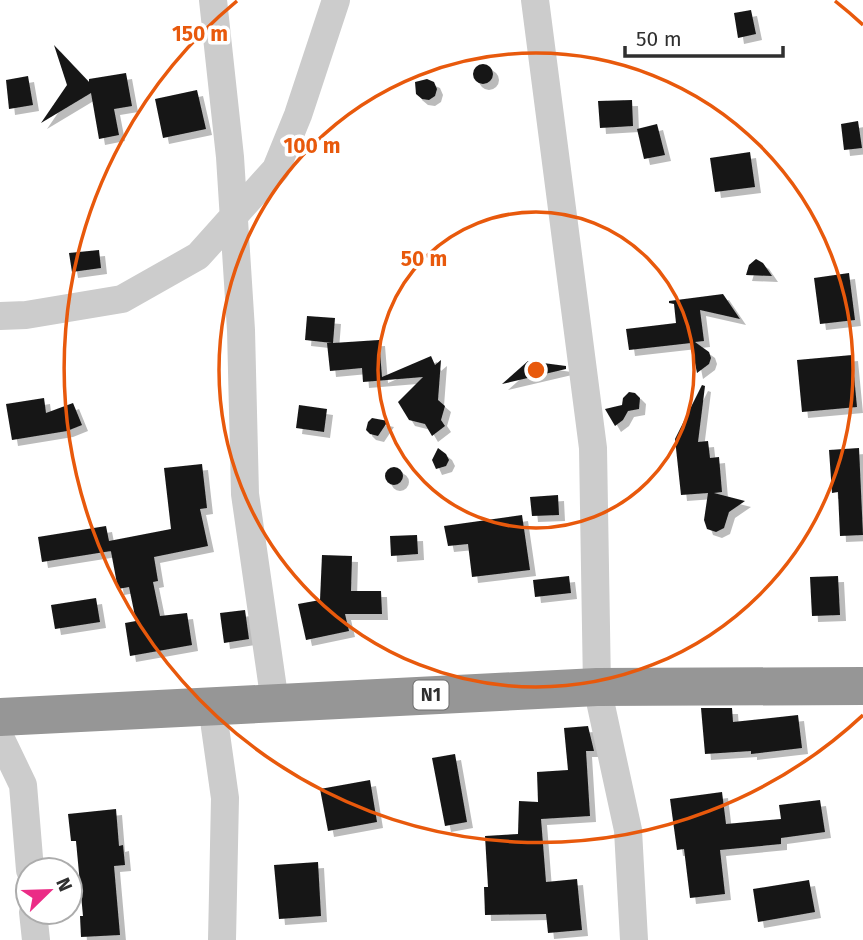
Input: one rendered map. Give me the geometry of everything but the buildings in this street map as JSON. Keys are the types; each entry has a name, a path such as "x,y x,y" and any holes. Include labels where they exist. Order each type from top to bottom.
{"highway":[{"name":"N1","path":"0,717 597,687 863,686"}],"street":[{"path":"213,0 230,157 242,330 245,494 275,703"},
{"path":"0,316 26,315 122,299 198,256 276,169 298,115 336,0"},
{"path":"535,0 593,448 597,687 628,830 634,940"},
{"path":"212,706 225,798 222,940"},
{"path":"0,737 23,785 29,856"}]}
